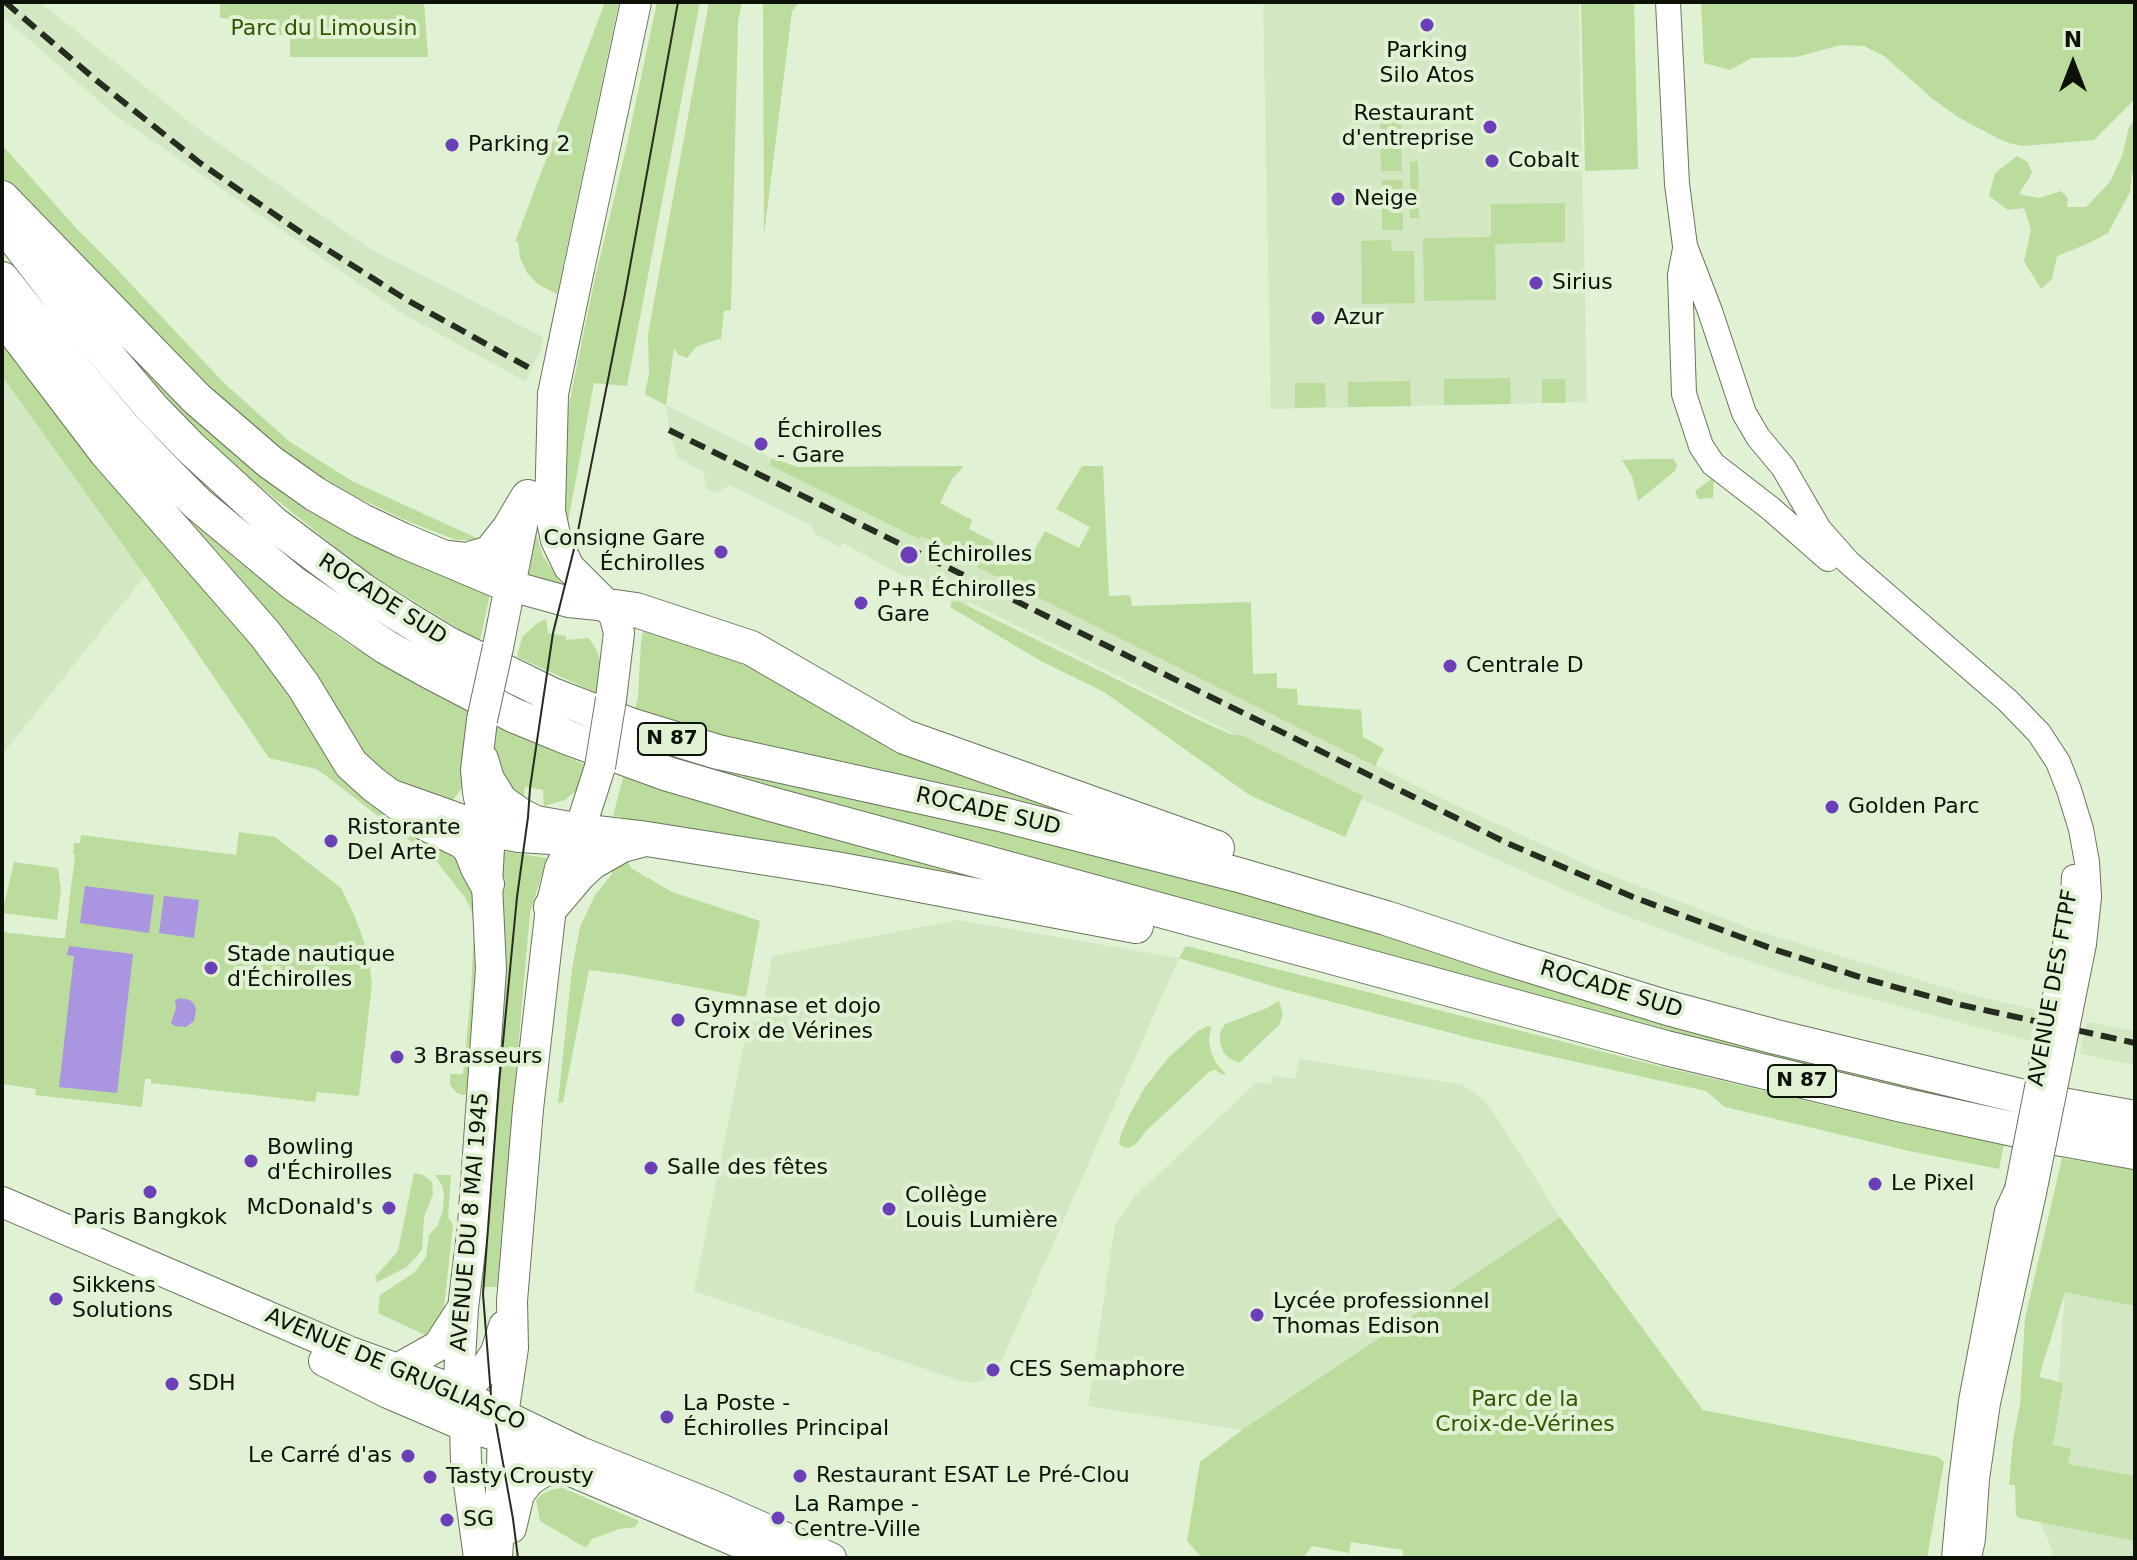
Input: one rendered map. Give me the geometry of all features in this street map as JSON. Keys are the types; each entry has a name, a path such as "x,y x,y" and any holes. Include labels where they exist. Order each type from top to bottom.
{"highway":[{"path":"2,198 197,399 270,462 340,509 402,540 511,586"},
{"name":"ROCADE SUD","path":"2,222 80,323 152,408 238,493 298,543 362,590 448,644 590,711 718,752 1004,815 1180,859 1386,918 1668,1008 1776,1037 2045,1102 2135,1118"},
{"name":"ROCADE SUD","path":"2,279 123,427 198,504 293,583 386,647 469,693 569,738 668,774 782,807 1666,1048 1902,1105 2135,1152"},
{"path":"2,315 106,452 265,634 303,685 351,764 427,824 447,832 470,848 487,884"},
{"path":"447,558 466,560 490,553 528,497"},
{"path":"608,606 636,610 751,648 883,725 927,746 1267,865 1506,958"},
{"path":"389,796 485,829 551,837 580,829 836,869 1050,908 1473,996"},
{"path":"551,907 592,862 622,845 647,839"}],"main road":[{"path":"608,606 569,567 556,540 550,511 553,394 636,2"},
{"name":"AVENUE DU 8 MAI 1945","path":"495,1558 481,1419 463,1308 473,1226 491,969 487,884 489,848 477,781 481,732 528,497 553,394"},
{"path":"511,586 569,602 608,606"},
{"path":"569,602 590,618 604,635 616,661"},
{"name":"AVENUE DU 8 MAI 1945","path":"495,1558 471,1511 466,1462 481,1419 513,1348 512,1301 528,1109 551,907 560,868 580,829 600,767 619,633 608,606"},
{"path":"481,732 489,779 502,800 536,821 580,829"},
{"name":"AVENUE DE GRUGLIASCO","path":"2,1202 348,1351 393,1381"},
{"name":"AVENUE DE GRUGLIASCO","path":"2,1220 351,1373 393,1381 439,1384 481,1419 775,1558"},
{"path":"481,1419 483,1372 496,1352 512,1301"},
{"path":"463,1308 438,1346 393,1381 430,1425 459,1467 471,1511"},
{"path":"495,1558 519,1494 529,1481 544,1471 574,1461 521,1389 513,1348"},
{"path":"351,1373 429,1395 449,1396 481,1419"},
{"name":"AVENUE DE GRUGLIASCO","path":"574,1461 714,1506 831,1558"}],"street":[{"path":"1668,2 1677,184 1685,246"},
{"name":"AVENUE DES FTPF","path":"1685,246 1744,413 1758,437 1783,467 1819,529 1848,562 2008,701 2039,733 2058,762 2081,829 2089,897 2075,942 2025,1191 1988,1403 1969,1558"},
{"name":"AVENUE DES FTPF","path":"1685,246 1680,275 1684,394 1701,446 1713,464 1770,508 2004,709 2032,742 2057,796 2074,863 2075,942"},
{"name":"AVENUE DES FTPF","path":"1954,1558 1971,1401 2004,1225 2007,1211 2025,1191"}],"shaded area":[{"path":"2,2 40,2 194,126 367,247 543,337 541,349 525,381 403,314 115,115 2,16"},
{"path":"1263,2 1579,2 1587,402 1271,409"},
{"path":"2,376 145,576 2,755"},
{"path":"666,405 772,458 769,465 919,539 921,536 979,563 977,567 1445,800 1600,871 1754,930 1963,993 2037,1010 2030,1041 1831,988 1728,954 1610,910 1317,779 1224,729 969,602 964,605 957,601 952,603 843,543 840,547 813,533 812,526 730,485 716,493 704,487 707,482 702,479 706,473 678,458 669,430"},
{"path":"85,886 154,895 149,933 80,923"},
{"path":"164,896 199,900 194,938 159,933"},
{"name":"Collège Louis Lumière","path":"958,920 1179,958 998,1369 979,1382 964,1382 694,1291 749,1020 760,1022 772,956"},
{"path":"69,946 133,954 117,1093 59,1087 74,956 67,955"},
{"path":"175,1000 190,1000 196,1010 194,1021 186,1027 171,1023"},
{"path":"2087,1022 2135,1031 2135,1065 2080,1054"},
{"name":"Lycée professionnel Thomas Edison","path":"1299,1059 1452,1083 1477,1094 1490,1107 1560,1217 1242,1430 1088,1406 1115,1225 1135,1196 1257,1082 1271,1084 1273,1076 1295,1079"},
{"path":"2135,1188 2135,1558 2052,1558 2053,1552 2040,1522 2054,1443 2065,1292"}],"green space":[{"name":"Parc du Limousin","path":"220,2 424,2 428,57 290,57 290,35 274,35 274,21 220,18"},
{"path":"605,2 619,2 557,294 539,285 527,273 520,258 518,242 515,242"},
{"path":"657,2 700,2 627,386 594,383 565,538 564,444 568,409"},
{"path":"709,2 742,2 738,21 731,310 724,311 721,339 696,347 687,358 678,355 674,348 666,405 645,392 649,375 648,334"},
{"path":"763,2 800,2 792,11 764,235"},
{"path":"1581,2 1634,2 1638,169 1585,171"},
{"path":"1701,2 2135,2 2135,99 2094,140 2023,146 2012,144 1958,117 1884,56 1864,46 1841,45 1796,57 1752,58 1730,70 1704,63"},
{"path":"1380,117 1401,117 1402,171 1381,171"},
{"path":"2135,120 2135,173 2132,174 2130,192 2108,233 2057,256 2052,279 2041,289 2024,261 2031,230 2024,208 2008,210 1989,196 1995,173 2017,156 2028,162 2032,173 2019,194 2039,198 2061,191 2068,198 2067,207 2086,207 2110,182 2122,156 2129,127"},
{"path":"2,145 77,229 224,383 290,442 352,481 481,540 456,540 407,521 352,495 290,458 218,397 109,292 2,177"},
{"path":"1418,161 1419,218 1410,218 1410,162"},
{"path":"1382,180 1403,180 1403,230 1382,230"},
{"path":"1565,203 1565,242 1495,244 1496,300 1424,301 1423,238 1491,237 1491,204"},
{"path":"1391,240 1392,251 1414,251 1415,303 1362,304 1361,241"},
{"path":"89,307 163,374 491,589 479,645 456,627 368,573 239,470 184,417"},
{"path":"2,342 280,674 332,761 359,795 482,873 469,1094 462,1095 450,1085 450,1074 463,1074 471,994 474,923 464,896 436,861 325,775 316,769 269,758 145,576 2,376"},
{"path":"66,373 176,505 234,558 353,647 469,706 462,788 450,804 410,791 369,762 238,584"},
{"path":"1510,378 1511,404 1444,405 1444,379"},
{"path":"1542,379 1565,379 1566,403 1542,403"},
{"path":"1410,381 1411,406 1348,407 1348,382"},
{"path":"1295,383 1325,383 1326,407 1295,408"},
{"path":"772,458 797,467 964,466 952,479 940,503 972,520 969,529 1029,560 1045,531 1079,548 1090,527 1056,509 1082,466 1103,466 1109,596 1130,595 1132,606 1251,602 1253,674 1277,673 1277,688 1297,689 1298,705 1361,710 1363,737 1384,749 1375,766 977,567 978,563 921,536 919,539 769,465"},
{"path":"1674,459 1677,466 1675,471 1638,501 1632,476 1622,460"},
{"path":"1714,477 1713,498 1698,499 1695,491"},
{"path":"534,510 543,556 560,582 558,592 515,579"},
{"path":"958,601 1205,723 1243,736 1363,796 1345,837 1251,796 1104,692 1041,661 950,607 952,602"},
{"path":"546,619 548,633 566,636 566,640 589,638 602,666 599,694 517,657 522,637"},
{"path":"644,625 673,632 1081,807 1078,817 1011,798 718,734 635,710"},
{"path":"496,727 586,765 575,792 565,800 544,806 543,790 525,787 523,802 509,796 491,745"},
{"path":"630,735 1009,828 2135,1135 2135,1140 1891,1089 1440,974 628,747"},
{"path":"625,770 656,788 1016,888 1015,893 613,816"},
{"name":"Stade nautique d'Échirolles","path":"239,832 275,837 341,888 355,917 368,953 372,984 359,1096 317,1092 315,1102 151,1083 151,1079 145,1079 142,1107 35,1095 36,1089 2,1084 2,932 65,938 74,843 80,843 81,835 236,855"},
{"path":"502,851 547,858 530,913 497,1287 476,1287"},
{"path":"625,856 631,868 672,892 760,921 746,997 589,970 563,1102 558,1103 572,969 580,927 595,895 612,874 609,860"},
{"path":"14,862 58,868 61,889 57,920 2,913"},
{"path":"1186,946 1659,1066 1907,1125 2004,1144 1999,1169 1725,1107 1706,1091 1474,1039 1279,988 1179,958"},
{"path":"1279,1001 1283,1014 1279,1025 1239,1063 1229,1058 1220,1043 1220,1033 1225,1024"},
{"path":"1207,1026 1211,1027 1211,1052 1226,1074 1210,1071 1136,1144 1123,1147 1119,1144 1121,1134 1145,1087 1169,1057"},
{"path":"2062,1158 2135,1170 2135,1306 2065,1292 2039,1377 2063,1383 2053,1445 2071,1449 2068,1464 2135,1476 2135,1541 2019,1518 2016,1515 2015,1485 2009,1485 2020,1404 2025,1318"},
{"path":"414,1173 432,1182 433,1194 424,1217 422,1250 407,1267 377,1282 375,1277 398,1251"},
{"path":"435,1175 451,1175 448,1217 453,1225 440,1326 434,1333 425,1335 378,1313 380,1295 415,1272 426,1257 429,1235 438,1225 443,1210 442,1185"},
{"name":"Parc de la Croix-de-Vérines","path":"1560,1217 1703,1410 1938,1457 1944,1462 1927,1558 1403,1558 1403,1550 1351,1542 1349,1553 1312,1546 1303,1558 1202,1558 1187,1541 1200,1462 1242,1430"},
{"path":"563,1488 639,1521 635,1527 592,1539 586,1548 540,1521 536,1500 542,1494"}],"tram line":[{"path":"518,1558 491,1396 483,1294 517,897 553,633 576,541 625,294 678,2"}],"railway":[{"path":"5,2 200,163 407,300 531,369"},
{"path":"669,430 1507,843 1633,897 1773,949 1866,979 1957,1004 2135,1043"}],"place":[{"name":"Parking Silo Atos","path":"1427,25"},
{"name":"Restaurant d'entreprise","path":"1490,127"},
{"name":"Parking 2","path":"452,145"},
{"name":"Cobalt","path":"1492,161"},
{"name":"Neige","path":"1338,199"},
{"name":"Sirius","path":"1536,283"},
{"name":"Azur","path":"1318,318"},
{"name":"Échirolles - Gare","path":"761,444"},
{"name":"Consigne Gare Échirolles","path":"721,552"},
{"name":"Échirolles","path":"909,555"},
{"name":"P+R Échirolles Gare","path":"861,603"},
{"name":"Centrale D","path":"1450,666"},
{"name":"Golden Parc","path":"1832,807"},
{"name":"Ristorante Del Arte","path":"331,841"},
{"name":"Stade nautique d'Échirolles","path":"211,968"},
{"name":"Gymnase et dojo Croix de Vérines","path":"678,1020"},
{"name":"3 Brasseurs","path":"397,1057"},
{"name":"Bowling d'Échirolles","path":"251,1161"},
{"name":"Salle des fêtes","path":"651,1168"},
{"name":"Le Pixel","path":"1875,1184"},
{"name":"Paris Bangkok","path":"150,1192"},
{"name":"McDonald's","path":"389,1208"},
{"name":"Collège Louis Lumière","path":"889,1209"},
{"name":"Sikkens Solutions","path":"56,1299"},
{"name":"Lycée professionnel Thomas Edison","path":"1257,1315"},
{"name":"CES Semaphore","path":"993,1370"},
{"name":"SDH","path":"172,1384"},
{"name":"La Poste - Échirolles Principal","path":"667,1417"},
{"name":"Le Carré d'as","path":"408,1456"},
{"name":"Restaurant ESAT Le Pré-Clou","path":"800,1476"},
{"name":"Tasty Crousty","path":"430,1477"},
{"name":"La Rampe - Centre-Ville","path":"778,1518"},
{"name":"SG","path":"447,1520"}]}
